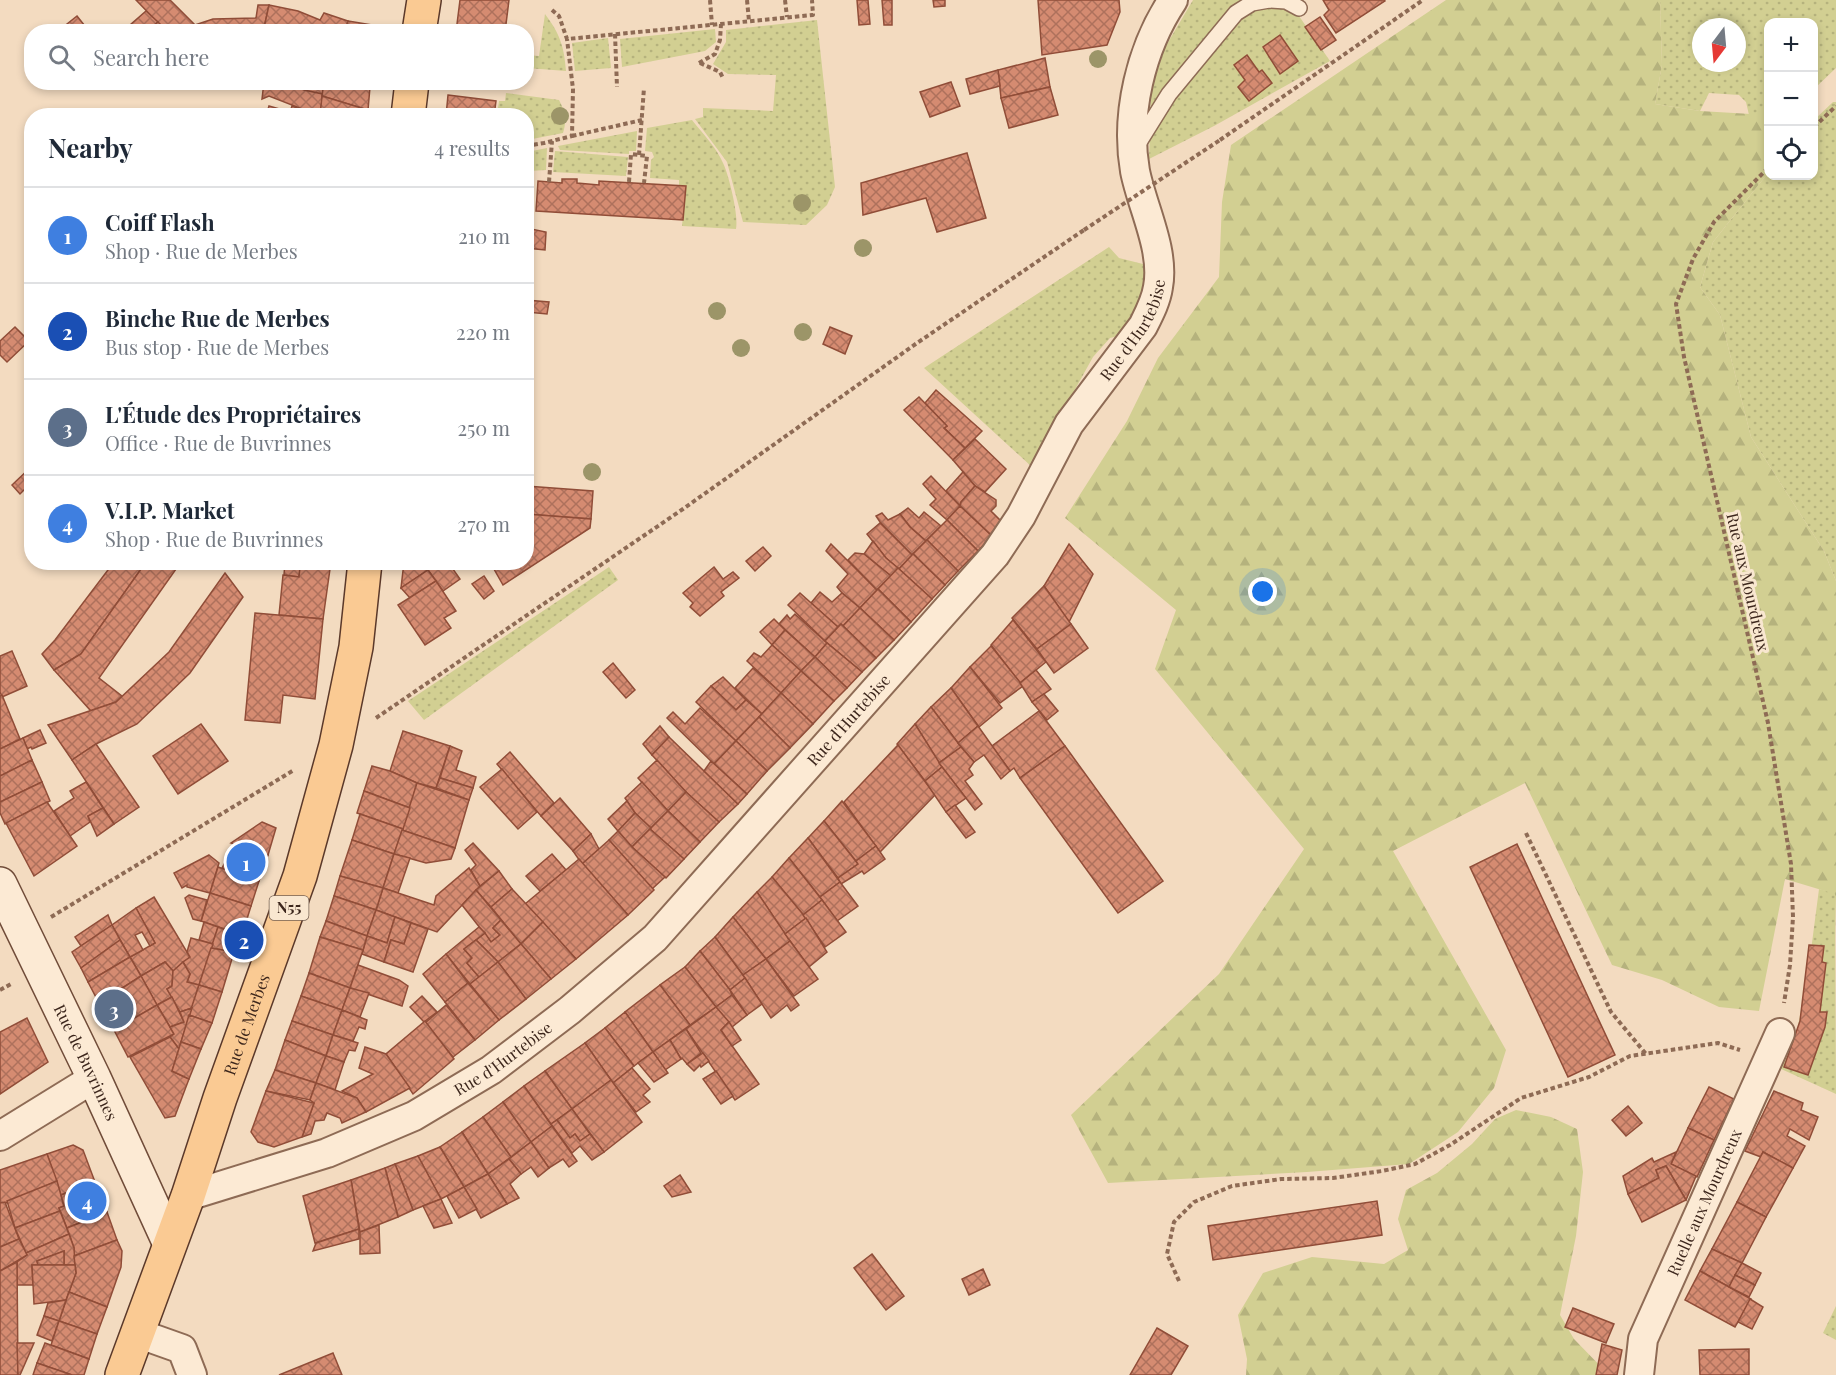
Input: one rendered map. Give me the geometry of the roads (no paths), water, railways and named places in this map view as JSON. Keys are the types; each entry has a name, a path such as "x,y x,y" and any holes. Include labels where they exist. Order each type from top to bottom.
{"main road":[{"path":"420,24 424,0"},
{"path":"409,108 411,90"},
{"name":"Rue de Merbes","path":"122,1375 169,1242 188,1196 220,1098 300,876 336,745 356,647 364,570"}],"street":[{"name":"Rue d'Hurtebise","path":"188,1196 327,1153 414,1116 492,1070 570,1010 655,938 994,555 1021,516 1069,424 1143,326 1158,287 1159,264 1135,171 1131,121 1145,60 1162,17 1173,0"},
{"name":"Rue de Buvrinnes","path":"0,884 94,1078 169,1242"},
{"name":"Ruelle aux Mourdreux","path":"1640,1375 1643,1339 1780,1033"},
{"path":"0,1136 94,1078"},
{"path":"137,1333 182,1349 192,1375"}],"lane":[{"path":"1133,150 1169,94 1236,13 1252,3 1270,0 1286,1 1299,8"}],"place":[{"name":"Coiff Flash","path":"246,862"},
{"name":"Binche Rue de Merbes","path":"244,940"},
{"name":"L'Étude des Propriétaires","path":"114,1009"},
{"name":"V.I.P. Market","path":"87,1201"}]}
